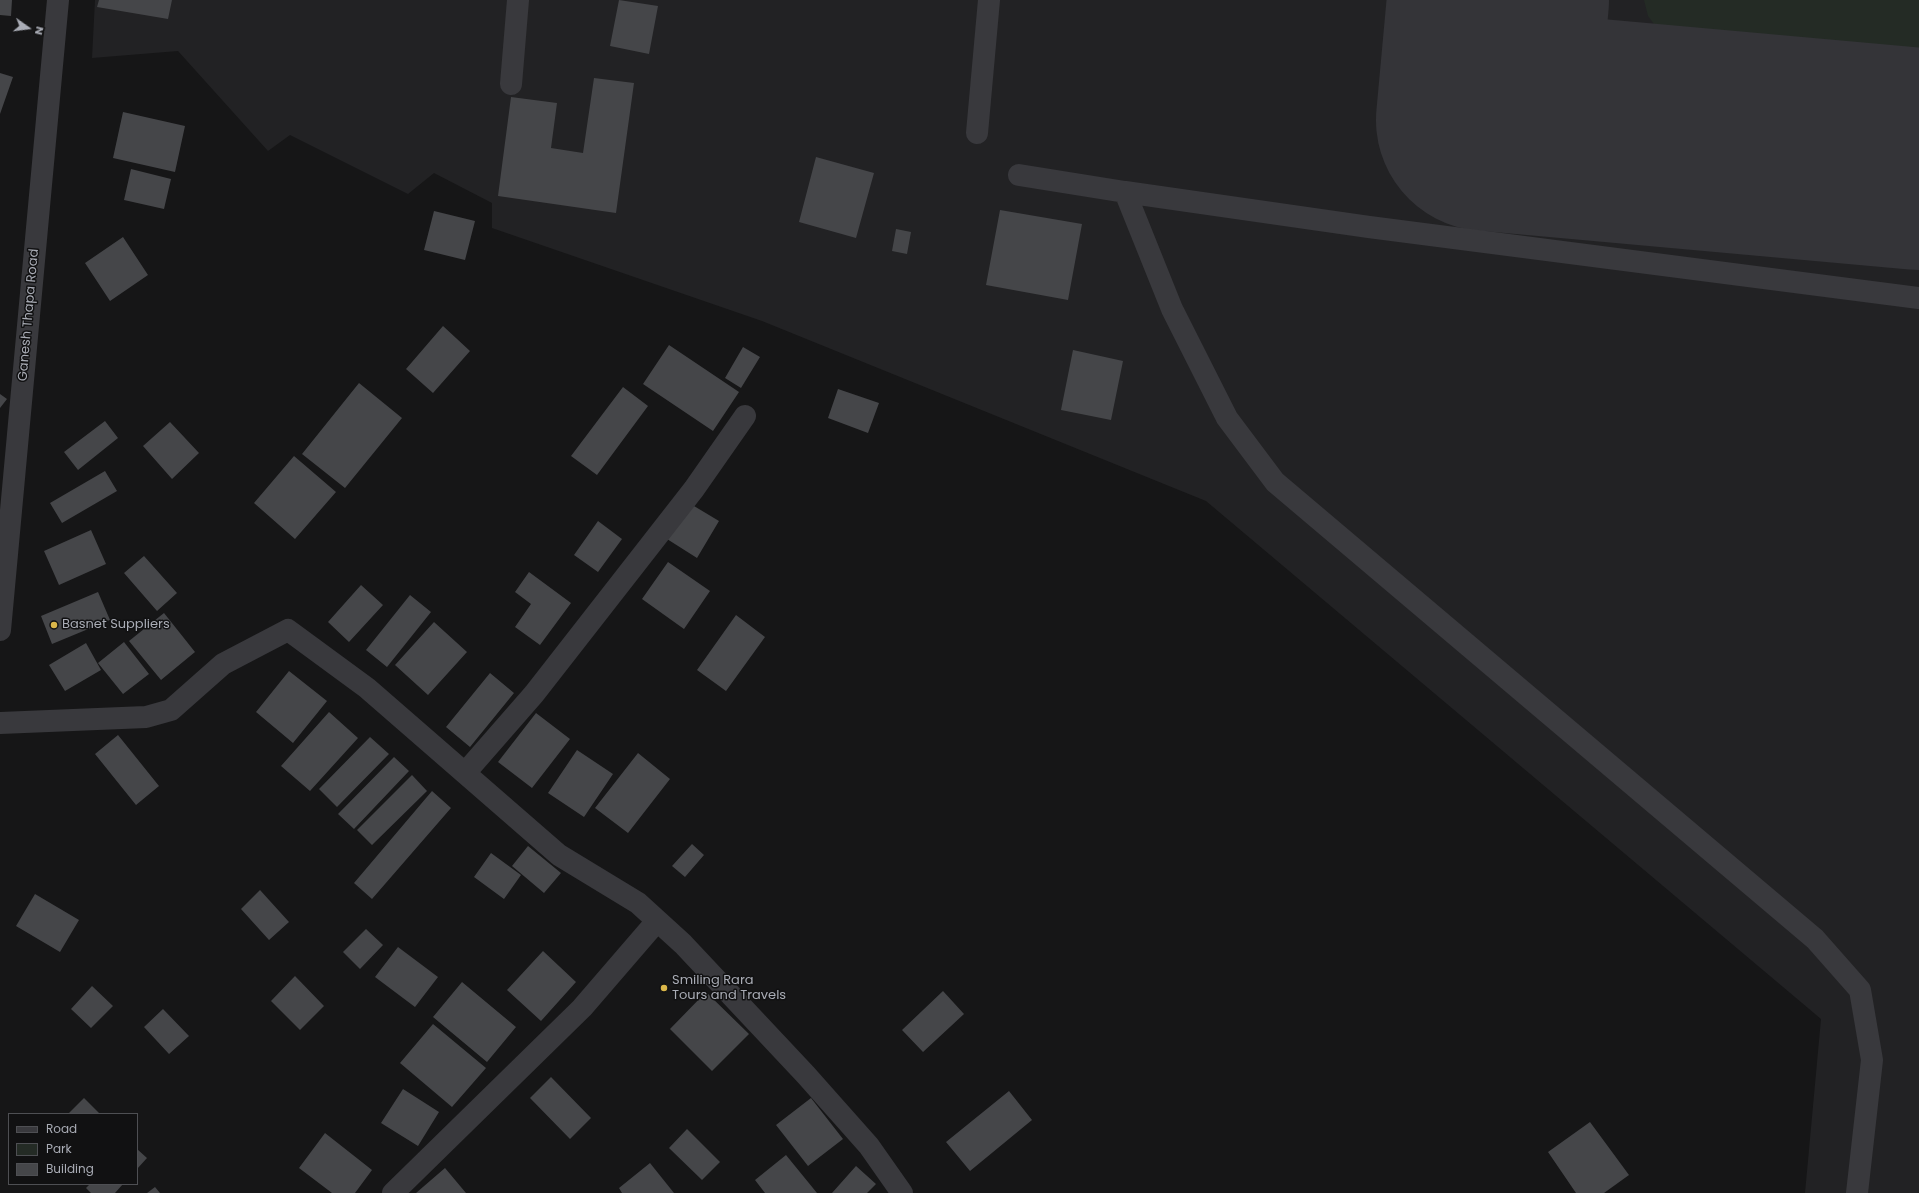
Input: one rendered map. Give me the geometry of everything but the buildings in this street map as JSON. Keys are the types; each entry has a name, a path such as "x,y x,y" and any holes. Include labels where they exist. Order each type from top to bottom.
{"street":[{"name":"Ganesh Thapa Road","path":"0,630 58,0"},
{"path":"511,84 518,0"},
{"path":"977,133 989,0"},
{"path":"1019,175 1125,192 1369,227 1919,298"},
{"path":"1125,192 1172,309 1227,418 1275,482 1815,939 1860,990 1872,1060 1856,1193"},
{"path":"465,773 534,694 694,488 745,416"},
{"path":"0,723 146,717 171,710 223,664 288,630 367,688 559,855 638,903 657,920 683,944 806,1075 869,1146 902,1193"},
{"path":"393,1193 582,1008 657,920"}],"shaded area":[{"path":"95,0 1919,0 1919,1193 1805,1193 1821,1019 1206,501 762,321 492,228 492,203 434,173 408,194 290,135 268,151 178,51 92,58"}],"green space":[{"path":"1644,0 1919,0 1919,79 1723,60 1696,54 1660,32 1648,16"}],"taxiway":[{"path":"1543,0 1551,18 1558,51 1569,71 1584,86 1616,97 1919,123"}],"runway":[{"path":"1498,0 1487,120 1919,159"}],"place":[{"name":"Basnet Suppliers","path":"54,625"},
{"name":"Smiling Rara Tours and Travels","path":"664,988"}]}
